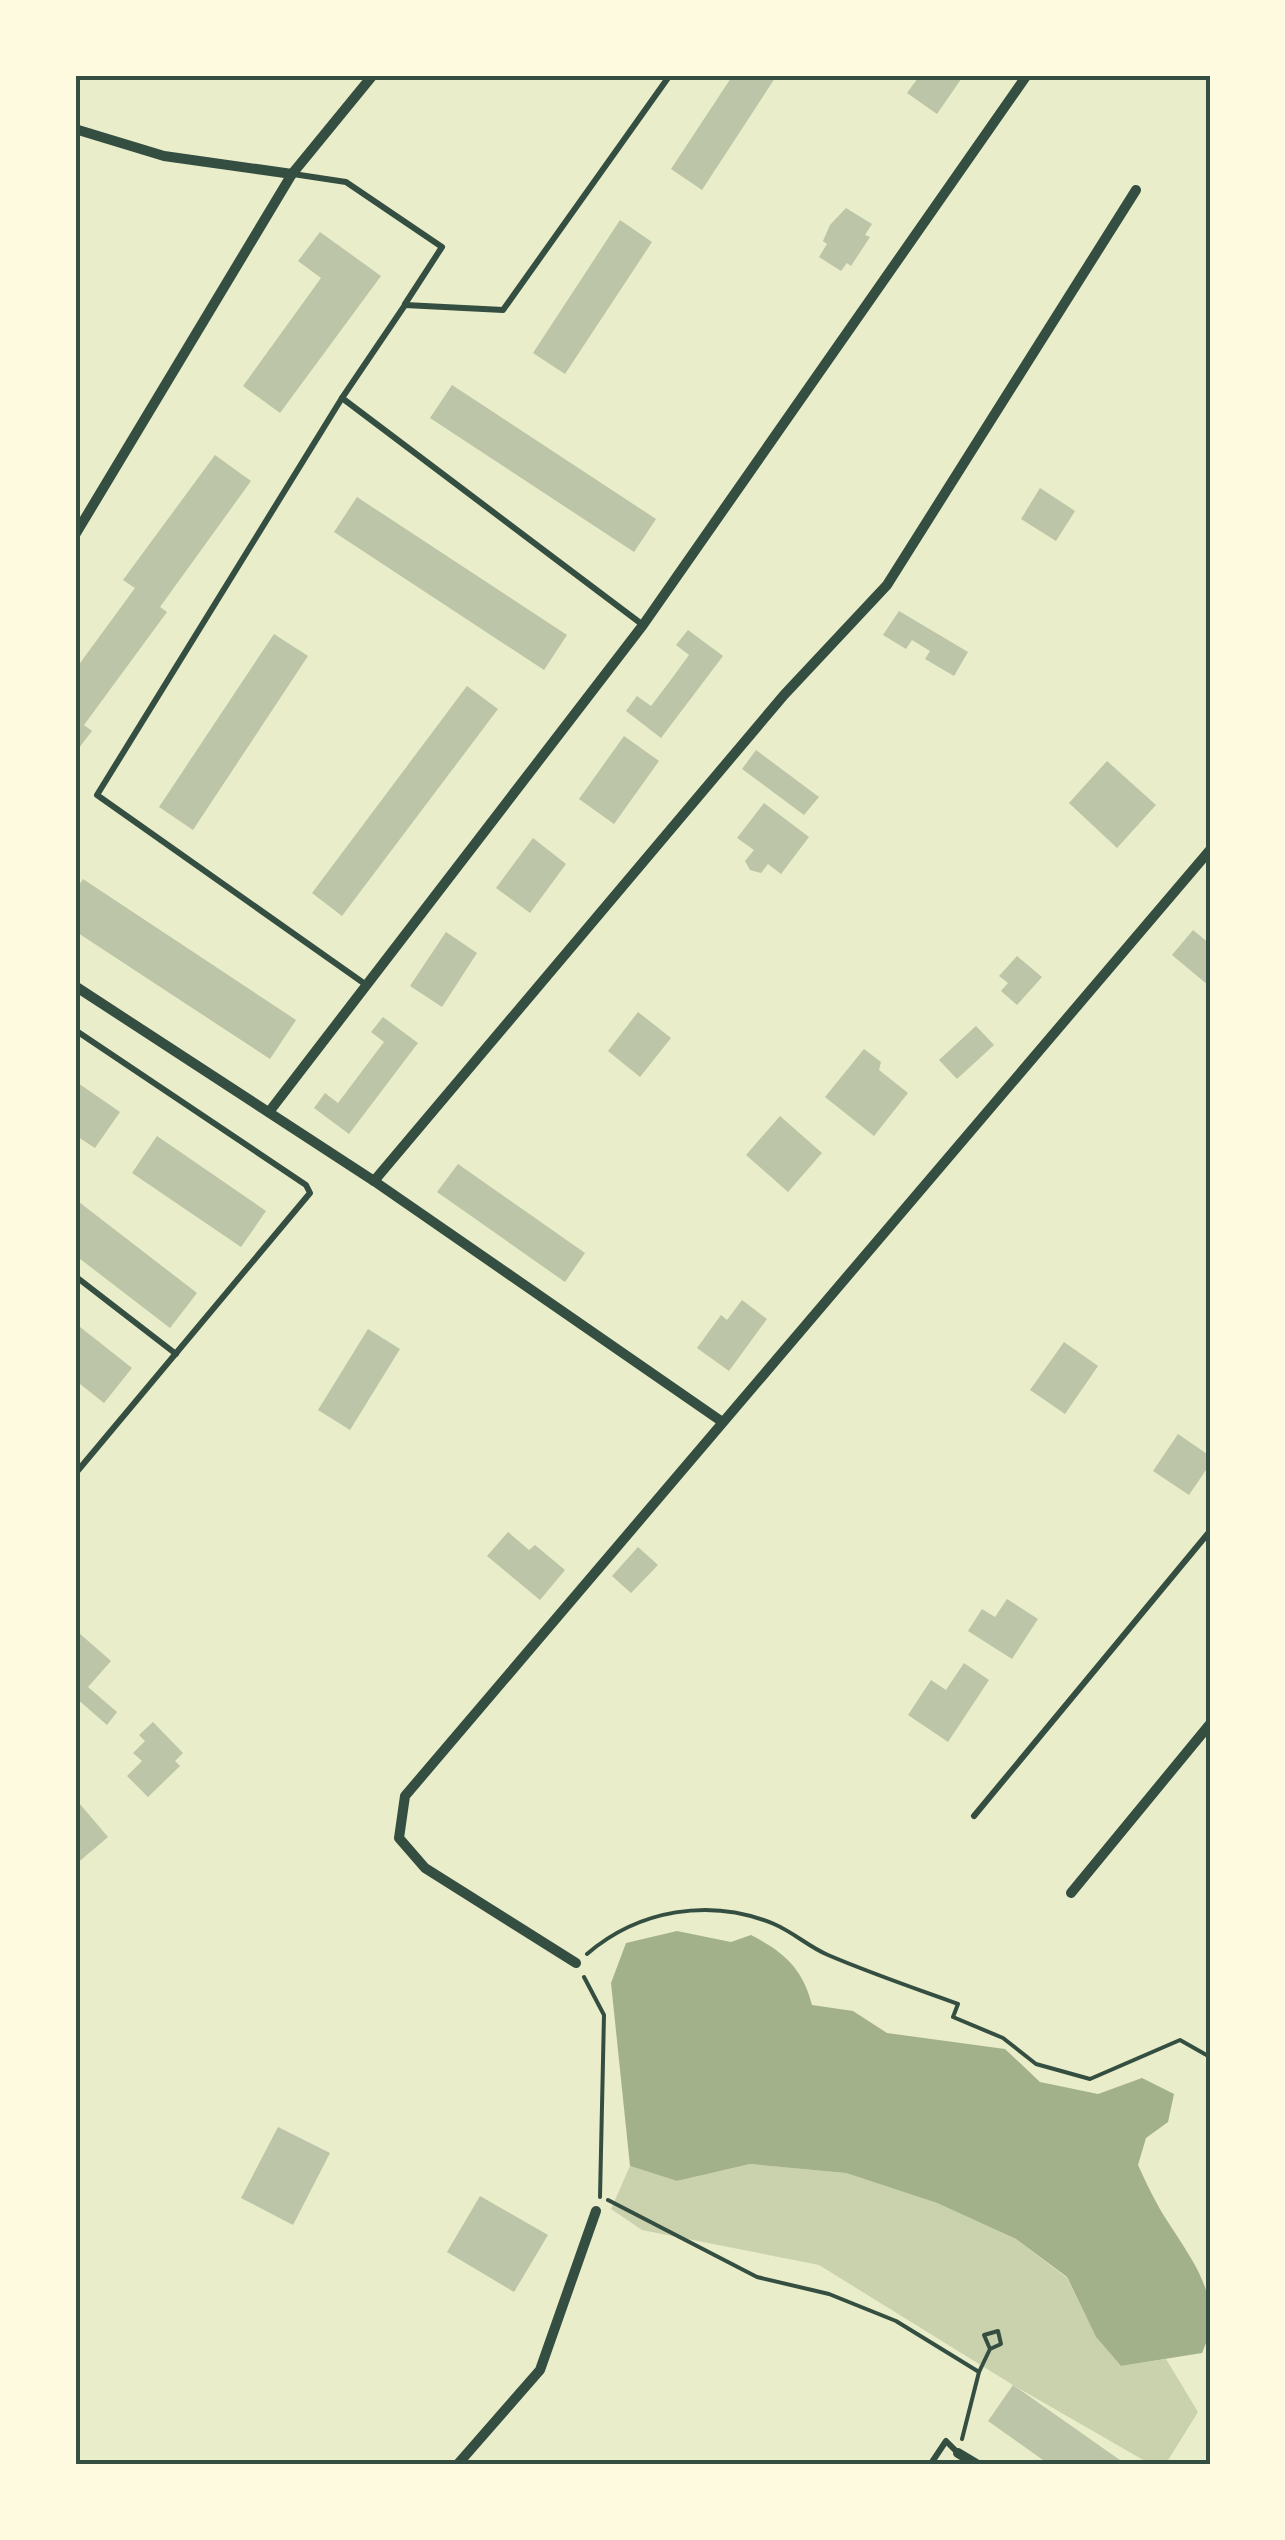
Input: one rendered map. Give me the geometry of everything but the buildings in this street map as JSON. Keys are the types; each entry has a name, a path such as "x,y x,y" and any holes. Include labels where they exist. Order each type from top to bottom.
{"street":[{"path":"75,535 292,174 372,75"},
{"path":"269,1112 643,624 1027,75"},
{"path":"75,129 164,156 292,174"},
{"path":"374,1181 784,695 887,585 1136,190"},
{"path":"576,1963 425,1868 399,1838 405,1796 721,1420 1210,850"},
{"path":"75,986 374,1181 721,1420"},
{"path":"1071,1893 1210,1724"},
{"path":"457,2465 540,2370 596,2211"},
{"path":"958,2453 978,2465"}],"lane":[{"path":"405,305 504,310 670,75"},
{"path":"292,174 346,182 442,246 342,398 97,794 365,984"},
{"path":"342,398 643,624"},
{"path":"75,1030 309,1189 307,1199 75,1474"},
{"path":"75,1276 176,1354"},
{"path":"974,1816 1210,1531"},
{"path":"930,2465 946,2441 958,2453"}],"path":[{"path":"596,2211 600,2195 604,2014 576,1963 610,1934 639,1919 693,1909 774,1924 823,1953 958,2004 954,2017 1002,2038 1036,2064 1090,2079 1180,2040 1210,2057"},
{"path":"600,2195 758,2277 829,2294 896,2321 979,2372"},
{"path":"958,2453 979,2372 990,2349"}],"shaded area":[{"path":"677,1931 731,1942 751,1935 791,1963 812,2005 853,2011 887,2033 1005,2049 1040,2082 1098,2094 1142,2078 1174,2094 1168,2122 1146,2138 1138,2165 1204,2284 1210,2317 1202,2353 1121,2366 1096,2337 1067,2277 1016,2239 937,2203 846,2173 750,2164 677,2181 630,2166 611,1983 626,1943"},
{"path":"750,2164 846,2173 937,2203 1016,2239 1067,2278 1096,2337 1121,2366 1166,2359 1198,2412 1165,2465 1152,2465 1013,2385 819,2265 642,2230 611,2209 630,2166 677,2181"}]}
